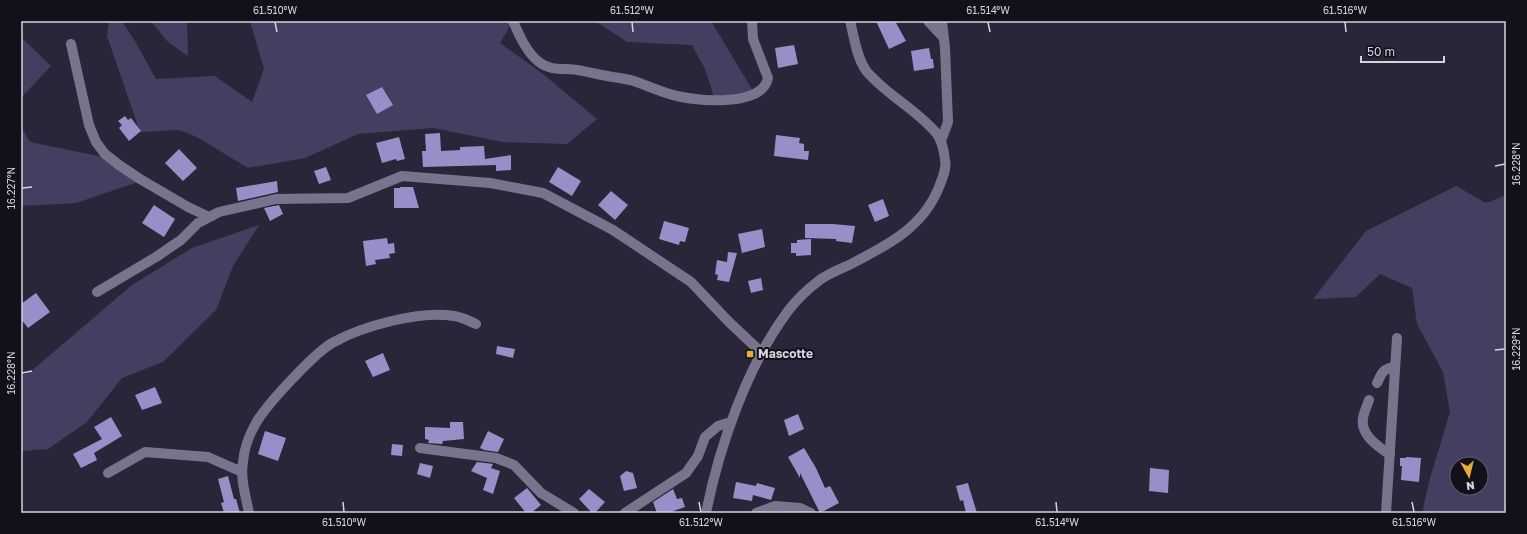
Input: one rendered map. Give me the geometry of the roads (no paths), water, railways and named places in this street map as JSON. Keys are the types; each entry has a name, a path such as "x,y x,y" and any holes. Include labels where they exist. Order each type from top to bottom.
{"street":[{"path":"513,21 528,51 538,62 546,67 575,70 632,81 677,96 722,101 751,95 762,89 767,83 768,78 753,38 752,21"},
{"path":"706,513 712,483 731,422 762,353 788,311 807,290 822,278 890,243 918,222 934,199 943,176 946,162 943,146 937,134 884,89 865,69 856,48 850,21"},
{"path":"928,21 944,38"},
{"path":"941,142 948,122 942,21"},
{"path":"71,44 89,125 96,142 105,154 140,179 188,207 209,217"},
{"path":"97,292 156,257 181,240 198,223 219,212 276,199 348,198 402,176 490,183 543,193 613,230 691,282 728,321 762,353"},
{"path":"249,513 242,472 242,462 254,425 291,381 318,354 333,342 370,327 408,318 438,315 453,316 476,324"},
{"path":"1386,513 1397,338"},
{"path":"1377,383 1386,368 1395,367"},
{"path":"1369,400 1363,418 1362,427 1366,434 1390,455"},
{"path":"625,513 686,473 698,456 705,437 718,426 731,422"},
{"path":"420,448 496,458 514,465 541,493 574,513"},
{"path":"108,473 145,452 208,457 242,472"},
{"path":"756,513 775,506 800,508 811,513"}],"place":[{"name":"Mascotte","path":"750,354"}]}
